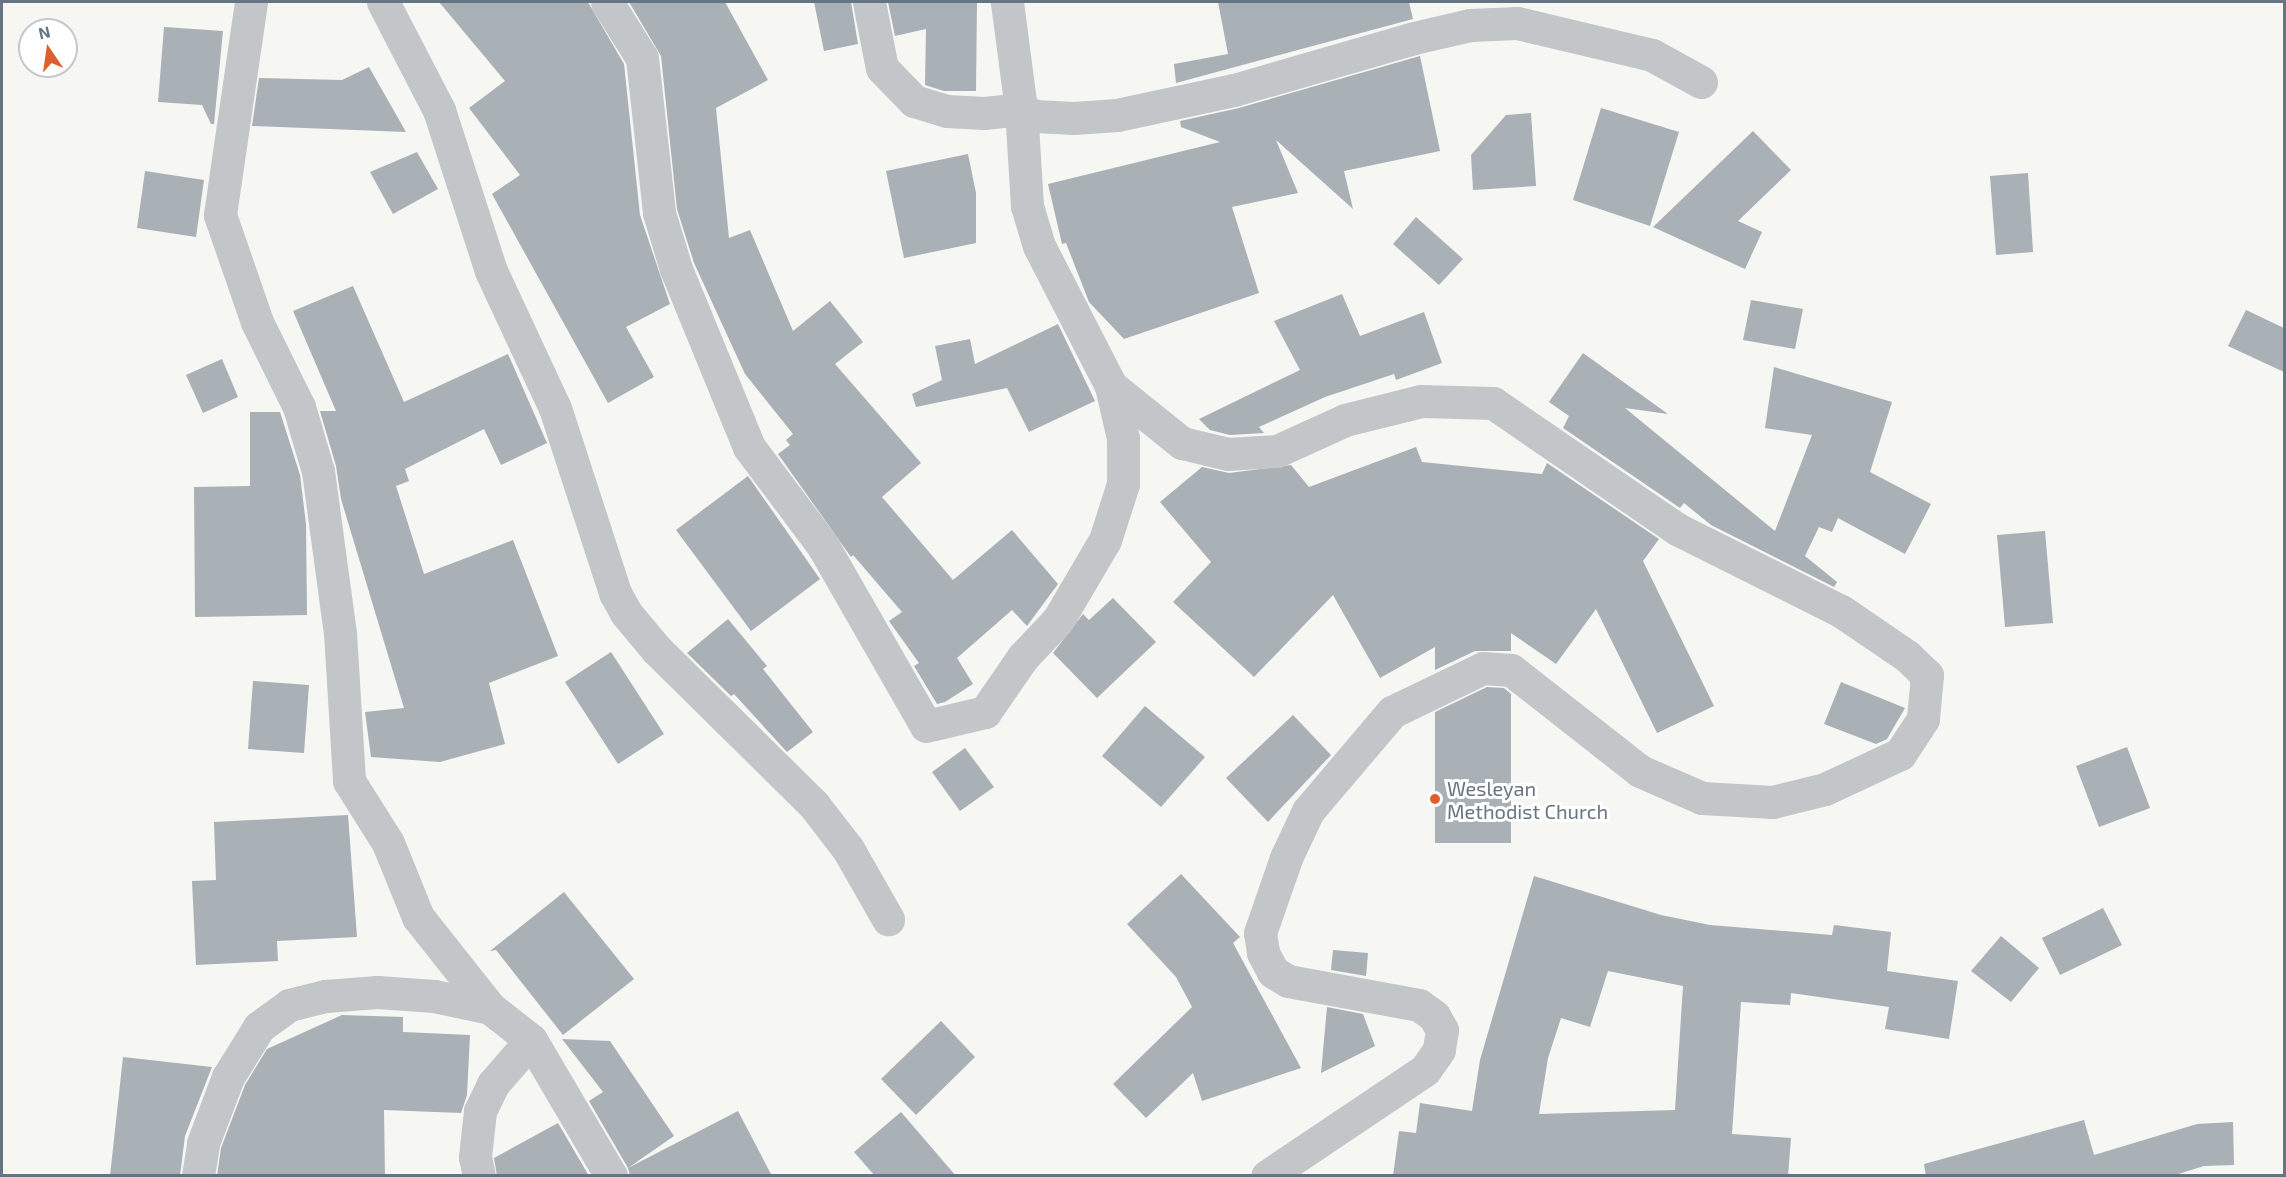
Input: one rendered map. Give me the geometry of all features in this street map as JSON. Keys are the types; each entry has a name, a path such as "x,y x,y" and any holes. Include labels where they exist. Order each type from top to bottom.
{"street":[{"path":"251,2 220,215 257,322 299,407 318,471 340,633 349,781 388,843 418,917 490,1008 531,1040 611,1176"},
{"path":"383,2 439,110 491,271 555,408 605,570 621,603 657,650 814,805 848,849 888,919"},
{"path":"608,2 642,58 659,213 676,269 749,447 823,546 926,726 985,711 1023,657 1058,620 1105,540 1123,484 1123,438 1111,386 1039,246 1027,206 1021,109 1007,2"},
{"path":"869,2 882,68 914,101 947,111 984,113 1021,109 1035,116 1074,118 1176,105 1414,38 1470,26 1517,23 1652,55 1701,82"},
{"path":"1111,386 1182,443 1228,454 1277,451 1345,420 1421,401 1493,403 1677,529 1841,611 1906,656 1927,675 1923,719 1899,754 1825,789 1773,802 1702,798 1640,771 1511,670 1483,668 1392,712 1308,811 1286,858 1260,933 1263,953 1273,972 1288,981 1419,1005 1434,1016 1442,1030 1439,1050 1425,1071 1267,1176"},
{"path":"198,1176 204,1143 228,1077 259,1027 289,1005 326,996 377,992 434,996 490,1008"},
{"path":"479,1176 475,1157 480,1111 493,1084 531,1040"}],"building":[{"path":"439,2 588,2 624,64 640,215 670,304 626,327 654,377 608,403 492,194 520,175 469,108 505,81"},
{"path":"629,2 725,2 768,80 716,108 729,238 750,230 793,331 830,301 863,342 835,364 921,463 882,497 953,580 1012,530 1058,584 1027,626 1012,610 957,658 973,684 945,702 937,704 914,666 919,663 889,621 902,612 853,555 851,557 778,454 790,445 786,440 793,434 745,374 694,263 677,209 661,56"},
{"path":"814,2 851,2 858,44 824,51"},
{"path":"888,2 977,2 976,91 944,91 925,85 926,29 895,36"},
{"path":"1218,2 1409,2 1413,19 1176,83 1174,64 1228,54"},
{"path":"164,27 223,31 214,124 211,124 202,105 158,102"},
{"path":"1420,56 1440,151 1344,171 1353,209 1276,140 1298,193 1232,207 1259,293 1124,339 1089,302 1066,243 1062,244 1048,184 1220,142 1181,127 1180,121 1239,108"},
{"path":"369,67 406,132 252,126 259,78 342,80"},
{"path":"1601,108 1679,132 1650,226 1573,200"},
{"path":"1531,113 1536,186 1473,190 1471,155 1506,115"},
{"path":"1753,131 1791,170 1738,221 1762,232 1745,269 1653,227"},
{"path":"417,152 438,189 393,214 370,172"},
{"path":"968,154 976,193 976,243 904,258 886,171"},
{"path":"145,171 204,180 196,237 137,228"},
{"path":"2028,173 2033,252 1996,255 1990,176"},
{"path":"1416,217 1463,259 1439,285 1393,244"},
{"path":"353,286 404,402 508,354 547,443 501,465 484,429 405,469 409,481 396,486 424,574 513,540 558,656 489,683 505,744 440,762 371,757 365,712 404,708 341,499 336,466 320,411 336,411 293,311"},
{"path":"1342,294 1360,336 1424,312 1442,363 1396,380 1394,374 1325,397 1259,427 1264,433 1230,435 1210,430 1199,419 1300,370 1274,321"},
{"path":"1751,300 1803,309 1795,349 1743,340"},
{"path":"2246,310 2284,328 2284,372 2228,346"},
{"path":"1058,324 1095,401 1029,432 1007,388 916,407 912,394 942,380 935,346 970,339 975,364"},
{"path":"1583,353 1668,414 1625,408 1775,531 1812,435 1765,428 1774,367 1892,402 1870,472 1931,504 1905,554 1838,518 1832,532 1819,527 1805,556 1837,582 1834,587 1711,525 1684,503 1680,508 1563,428 1569,416 1549,402"},
{"path":"222,359 238,397 203,413 186,375"},
{"path":"250,412 280,412 300,475 306,524 307,615 195,617 194,487 250,486"},
{"path":"1416,447 1422,462 1542,474 1547,463 1659,539 1643,561 1714,706 1657,733 1596,609 1556,664 1511,633 1511,651 1475,651 1435,670 1435,647 1380,678 1333,595 1254,677 1173,602 1211,562 1160,502 1202,467 1229,473 1291,465 1309,487"},
{"path":"748,476 820,579 751,631 676,530"},
{"path":"2045,531 2053,623 2005,627 1997,535"},
{"path":"1113,598 1156,642 1097,698 1053,653 1083,614 1089,620"},
{"path":"728,619 767,666 763,669 813,732 787,752 734,694 731,696 687,653"},
{"path":"611,652 664,734 618,764 565,682"},
{"path":"253,681 309,685 304,753 248,749"},
{"path":"1841,682 1905,708 1887,739 1876,744 1824,724"},
{"path":"1487,687 1504,688 1511,694 1511,843 1435,843 1435,712"},
{"path":"1145,706 1205,757 1161,807 1102,756"},
{"path":"1293,715 1331,755 1268,822 1226,778"},
{"path":"2127,747 2150,808 2099,827 2076,766"},
{"path":"965,748 994,787 960,811 932,772"},
{"path":"348,815 357,937 277,941 278,961 196,965 192,881 216,880 214,822"},
{"path":"1181,874 1240,937 1233,943 1301,1068 1202,1101 1193,1073 1146,1118 1113,1084 1192,1007 1176,977 1127,924"},
{"path":"1534,876 1661,915 1710,925 1832,935 1834,925 1891,932 1887,971 1958,981 1949,1039 1885,1029 1889,1007 1791,993 1790,1005 1741,1002 1732,1134 1791,1138 1788,1176 1393,1176 1399,1131 1416,1133 1420,1103 1472,1111 1480,1060","holes":["1608,971 1683,986 1675,1110 1539,1114 1548,1058 1561,1018 1590,1027"]},
{"path":"564,892 634,979 563,1035 496,950 490,951"},
{"path":"2103,908 2122,945 2060,975 2042,938"},
{"path":"2001,936 2039,968 2011,1002 1971,971"},
{"path":"1333,950 1368,953 1366,976 1331,970"},
{"path":"1327,1007 1363,1014 1375,1046 1321,1073"},
{"path":"342,1015 403,1017 403,1032 470,1035 467,1095 461,1113 384,1110 385,1176 217,1176 221,1148 245,1085 267,1049"},
{"path":"941,1021 975,1057 916,1115 881,1079"},
{"path":"562,1039 610,1041 674,1136 628,1168 589,1101 603,1092"},
{"path":"123,1057 212,1067 185,1136 180,1176 110,1176"},
{"path":"738,1111 772,1176 630,1176 628,1168"},
{"path":"901,1112 956,1176 875,1176 854,1152"},
{"path":"2084,1120 2094,1155 2197,1124 2233,1122 2234,1165 2204,1166 2172,1176 1926,1176 1924,1164"},
{"path":"558,1123 589,1176 497,1176 494,1158"}],"place":[{"name":"Wesleyan Methodist Church","path":"1435,799"}]}
